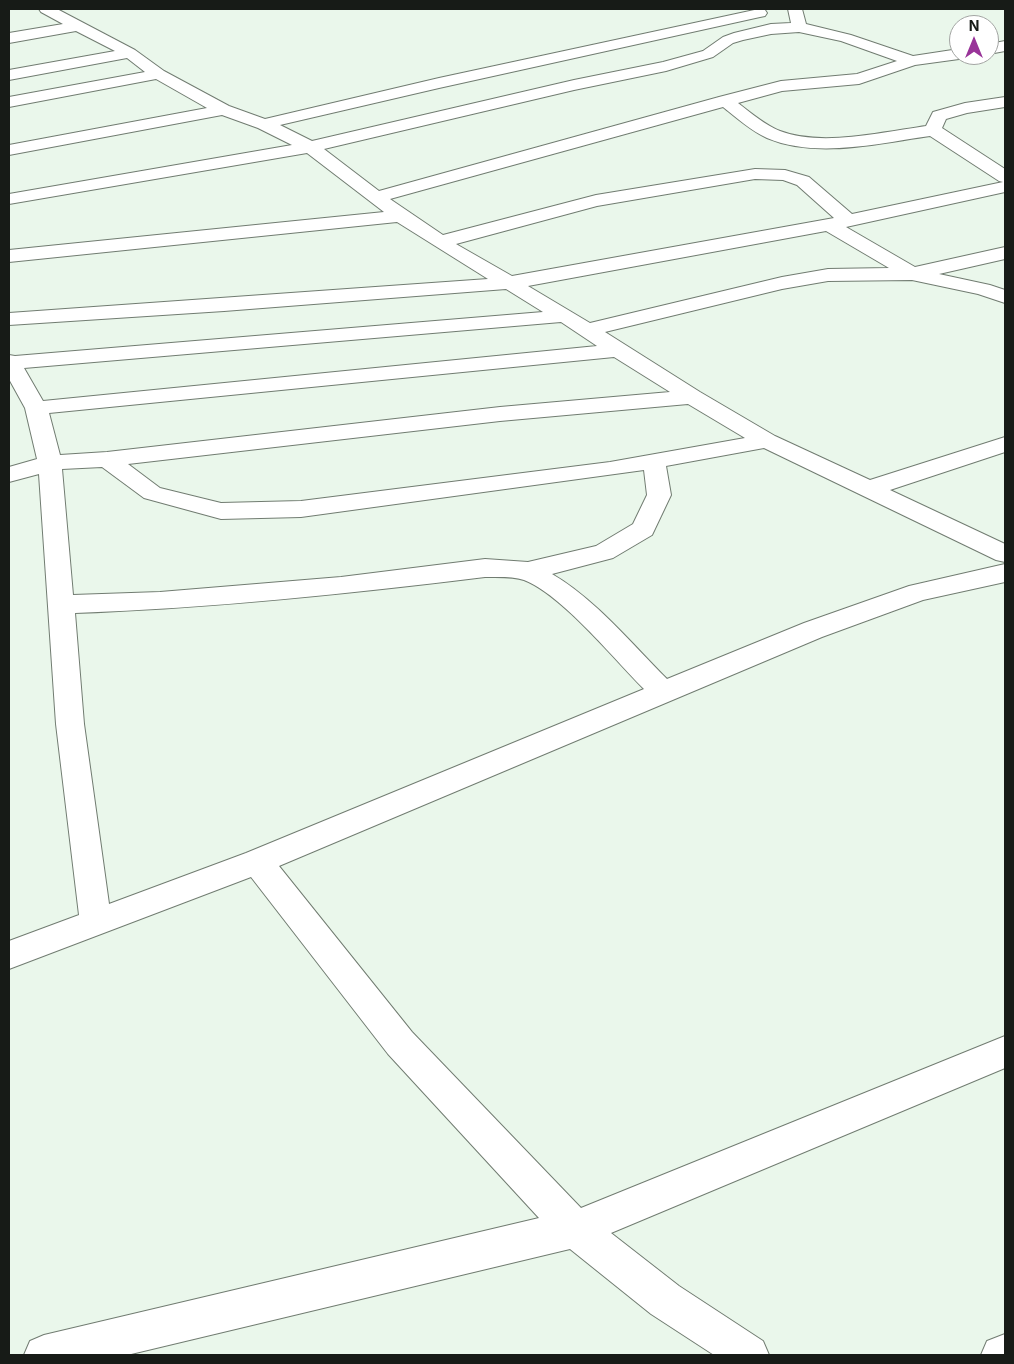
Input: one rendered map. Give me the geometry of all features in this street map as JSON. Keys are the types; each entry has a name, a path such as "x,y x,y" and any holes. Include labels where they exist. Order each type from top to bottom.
{"street":[{"path":"795,9 799,27"},
{"path":"264,124 439,83 771,11"},
{"path":"45,13 77,26 130,53 158,74 223,110 264,124 310,147 401,216 440,242 565,316 692,397 767,441 1005,554"},
{"path":"9,38 77,26"},
{"path":"9,199 310,147 574,85 666,66 708,54 728,40 739,36 771,29 799,27 846,38 912,61"},
{"path":"9,75 130,53"},
{"path":"377,197 724,100 781,86 859,79 912,61 949,55"},
{"path":"9,102 158,74"},
{"path":"724,100 756,125 777,136 802,141 840,142 933,130 1005,177"},
{"path":"933,130 939,116 965,108 1005,102"},
{"path":"13,144 223,110"},
{"path":"440,242 596,201 755,174 785,175 803,181 848,221"},
{"path":"9,319 261,303 509,283 829,225 997,189 1005,205"},
{"path":"9,256 401,216"},
{"path":"829,225 912,274 983,289 1005,297"},
{"path":"588,330 782,283 828,275 912,274 1005,253"},
{"path":"96,923 70,724 50,463 36,408 9,362 565,316"},
{"path":"36,408 619,350"},
{"path":"9,475 50,463 107,459 480,416 692,397"},
{"path":"107,459 152,493 221,511 301,509 610,469 767,441"},
{"path":"868,489 1005,444"},
{"path":"61,604 160,601 331,587 485,568 528,571 604,552 643,529 659,495 654,461"},
{"path":"528,571 557,588 582,610 662,692"},
{"path":"9,955 256,862 813,630 918,592 1005,573"},
{"path":"256,862 400,1043 575,1229 666,1300 749,1355"},
{"path":"44,1355 575,1229 1005,1052"},
{"path":"1001,1355 1005,1354"}]}
